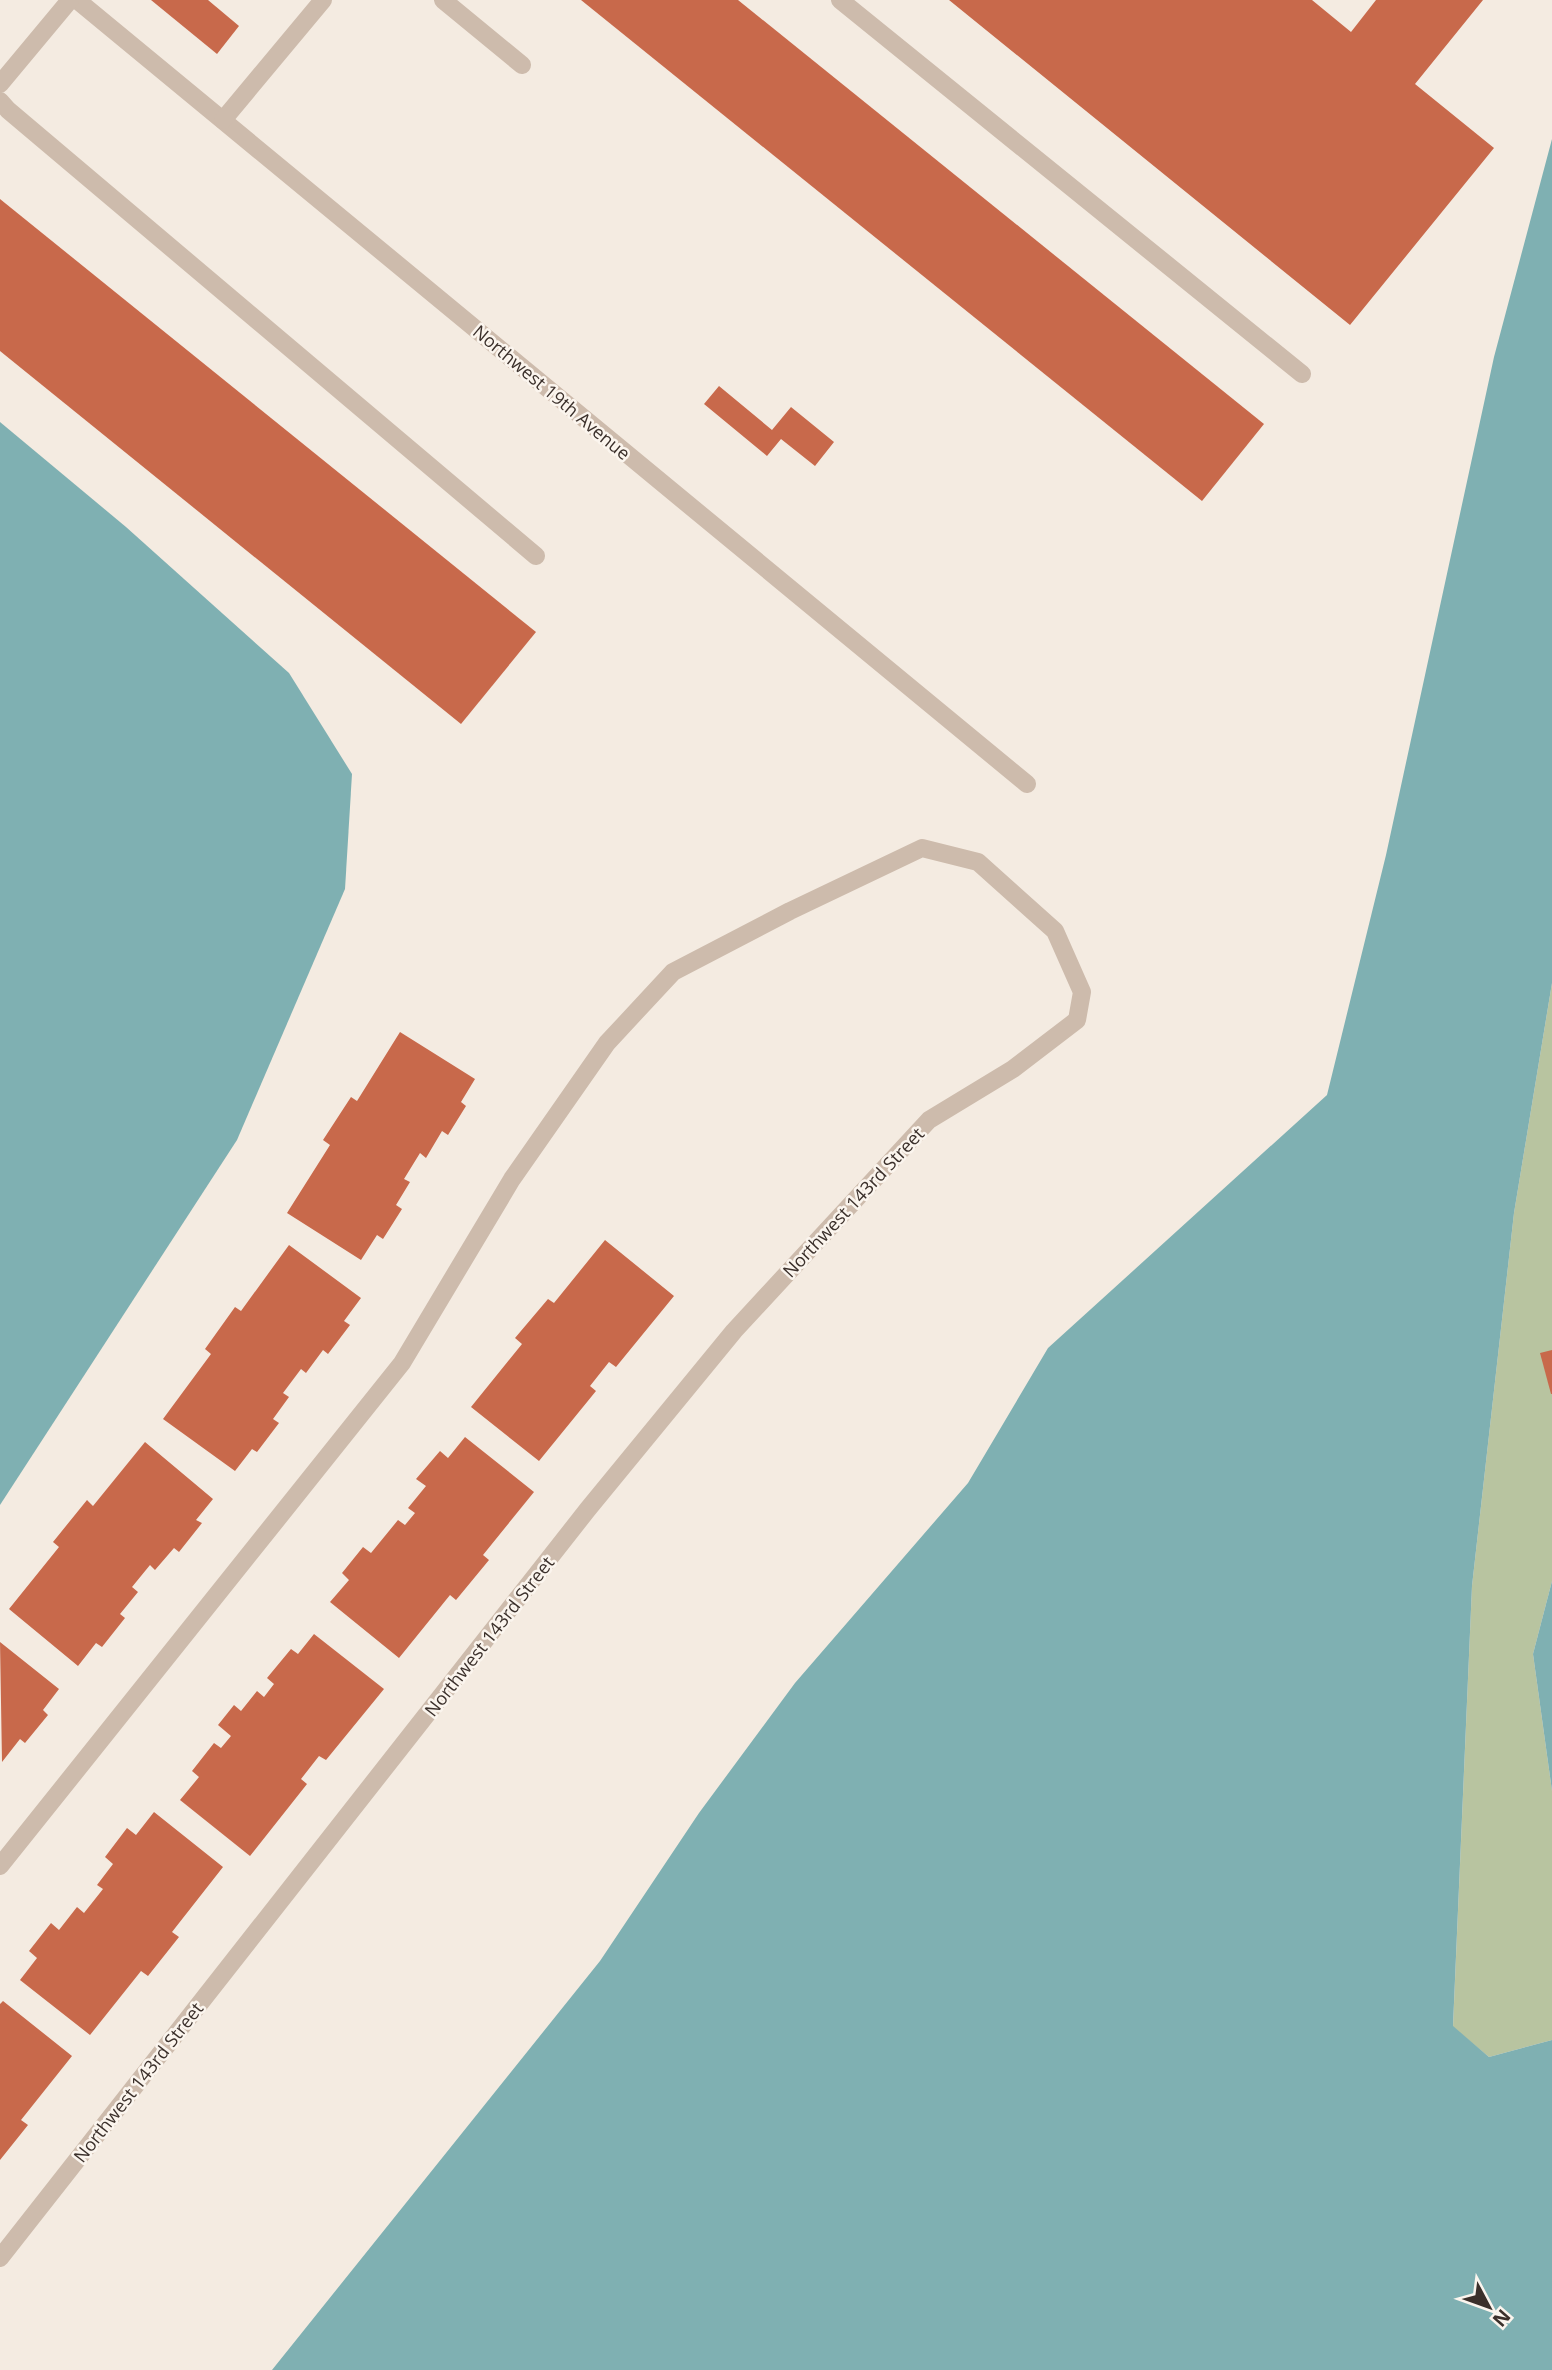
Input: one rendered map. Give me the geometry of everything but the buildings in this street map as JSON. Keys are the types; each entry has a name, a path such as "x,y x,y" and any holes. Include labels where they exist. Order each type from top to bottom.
{"street":[{"path":"0,84 69,0"},
{"name":"Northwest 19th Avenue","path":"78,0 1027,784"},
{"path":"223,120 323,0"},
{"path":"443,0 522,65"},
{"path":"840,0 1303,374"},
{"path":"0,101 536,556"},
{"name":"Northwest 143rd Street","path":"0,1866 402,1363 512,1178 607,1043 673,972 790,911 922,848 978,862 1055,931 1082,992 1077,1020 1013,1069 929,1120 734,1331 588,1509 0,2258"}],"green space":[{"path":"1552,983 1552,1581 1533,1654 1552,1791 1552,2040 1489,2057 1453,2027 1472,1586 1514,1213"}],"water":[{"path":"1552,139 1552,983 1514,1213 1472,1586 1453,2026 1489,2057 1552,2040 1552,2370 272,2370 600,1961 699,1813 795,1683 968,1483 1048,1348 1327,1095 1386,855 1494,357"},
{"path":"0,422 126,527 289,673 352,774 345,889 237,1140 0,1505"},
{"path":"1552,1581 1552,1791 1533,1654"}]}
